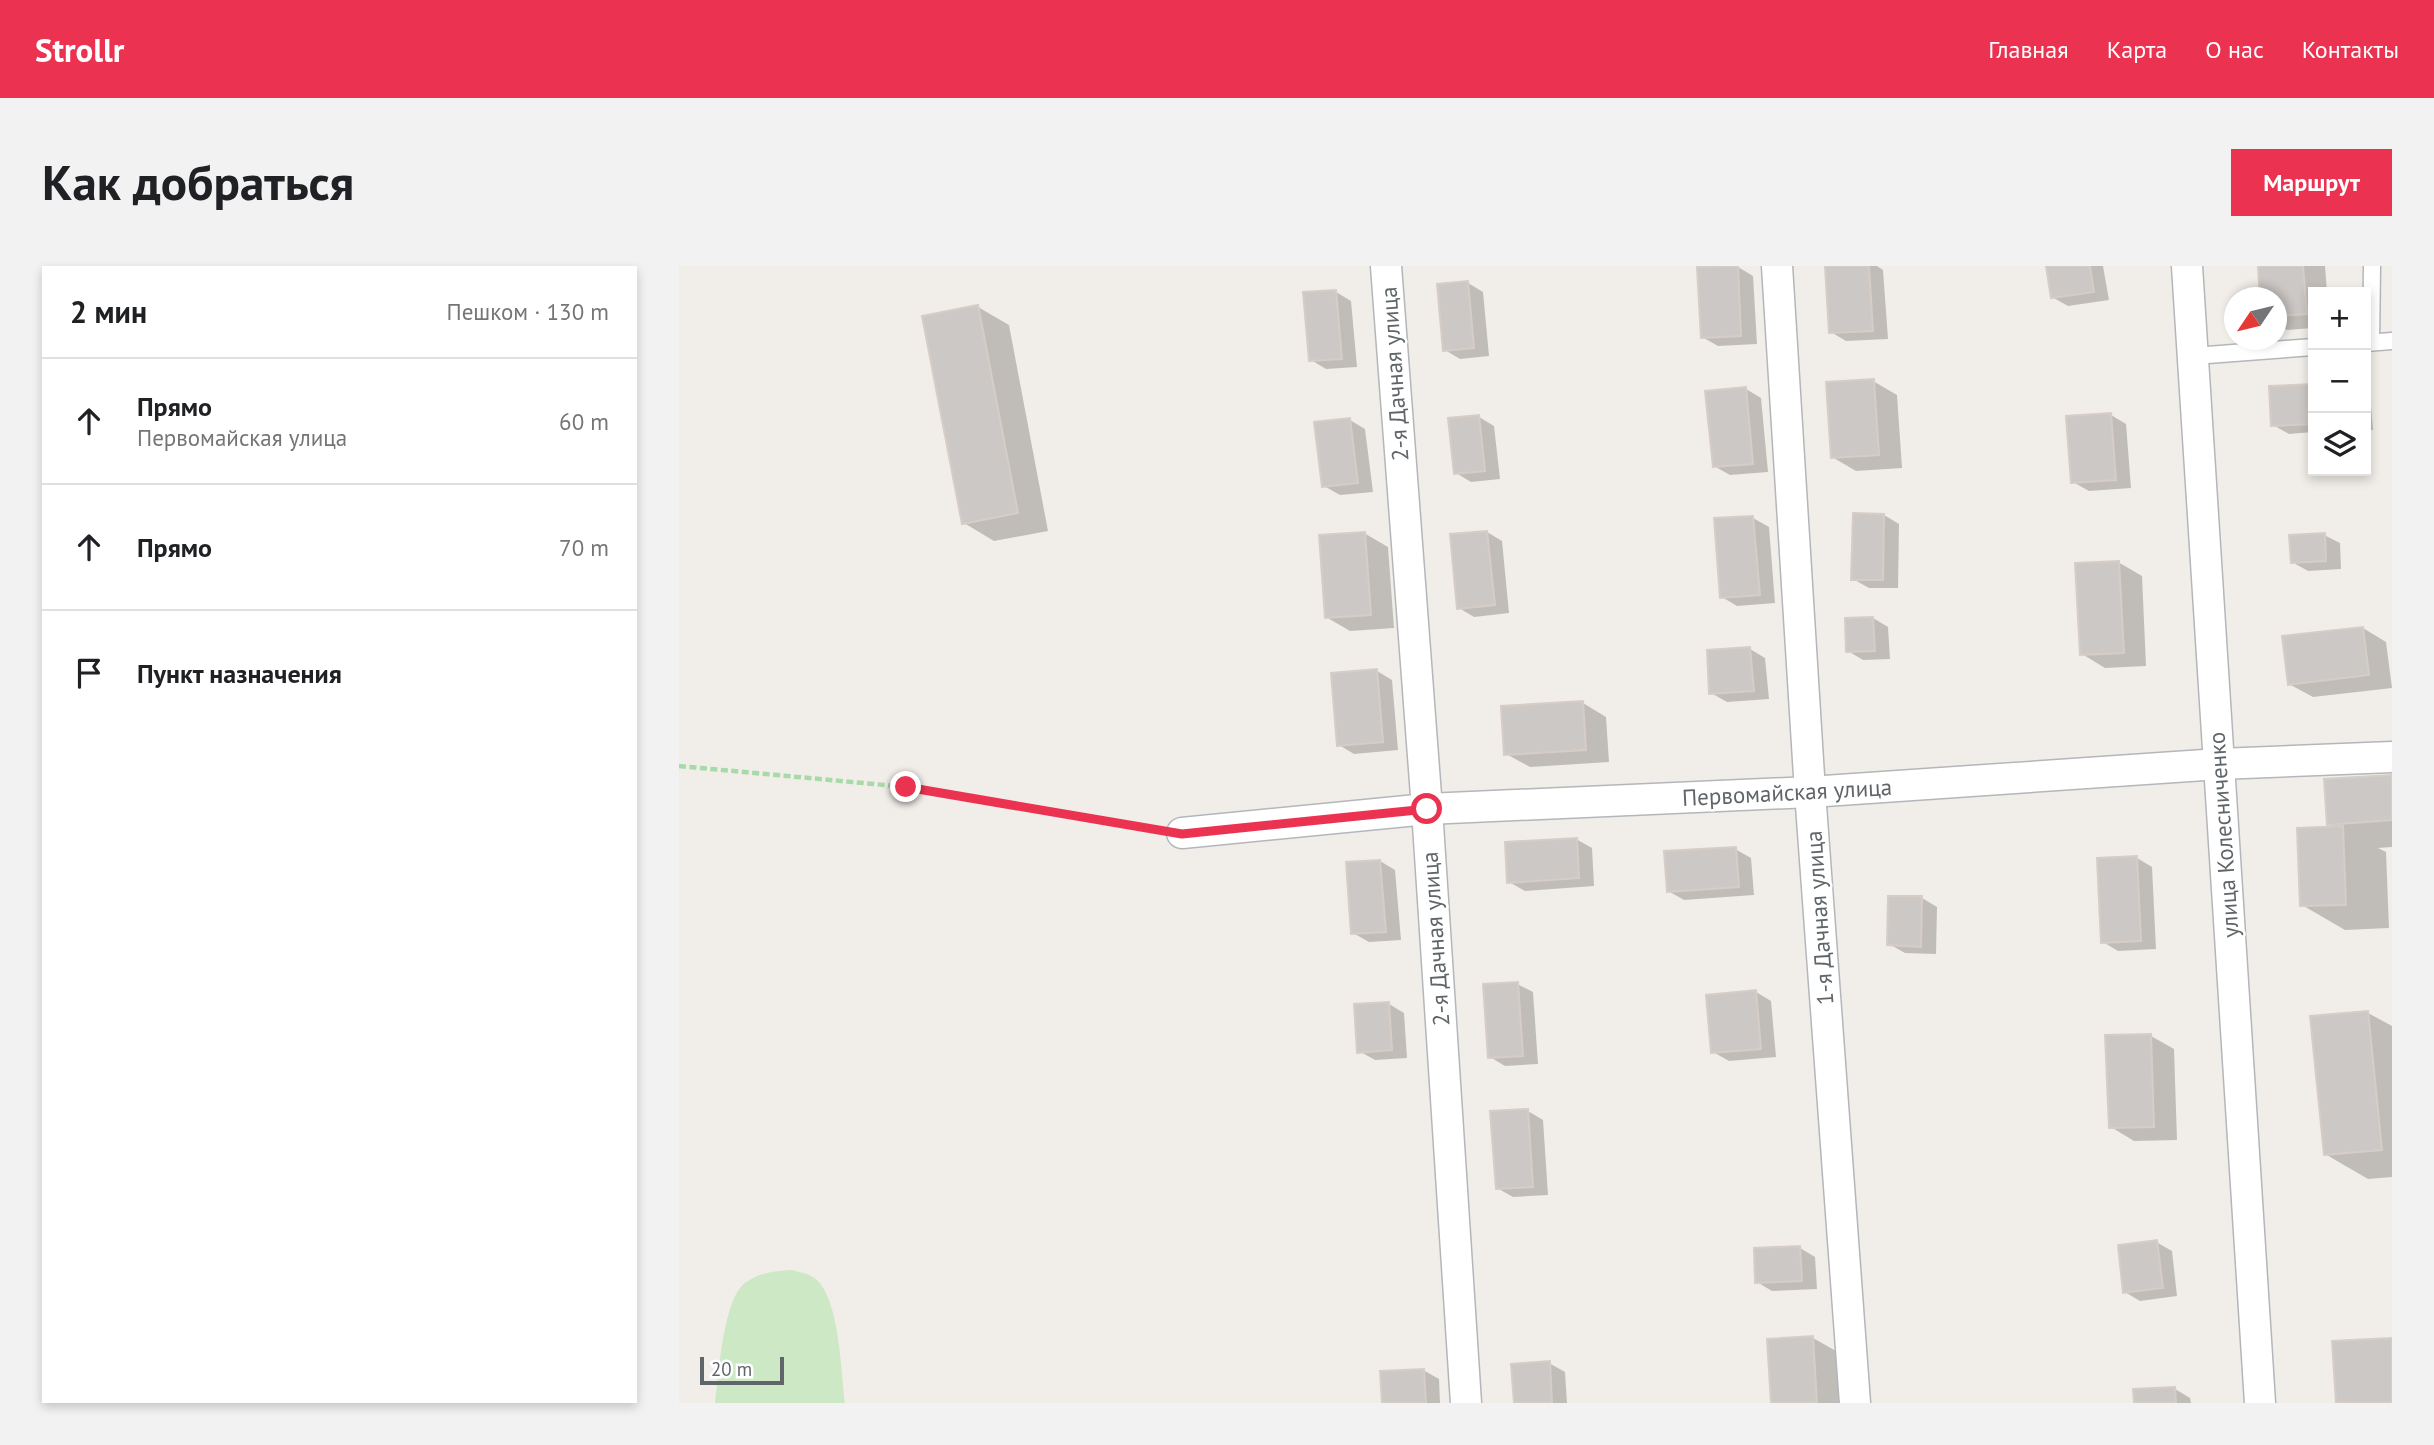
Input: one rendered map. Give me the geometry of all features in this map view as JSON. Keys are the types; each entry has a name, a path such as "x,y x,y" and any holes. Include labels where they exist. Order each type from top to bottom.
{"street":[{"name":"2-я Дачная улица","path":"1386,266 1427,809 1466,1403"},
{"name":"1-я Дачная улица","path":"1777,266 1809,792 1855,1403"},
{"name":"улица Колесниченко","path":"2187,266 2260,1403"},
{"name":"Первомайская улица","path":"1182,834 1427,809 1809,792 2219,764 2392,757"}],"lane":[{"path":"2371,287 2372,266"},
{"path":"2371,343 2392,341"},
{"path":"2194,356 2308,347"}],"path":[{"path":"679,766 906,787 1182,834"}],"green space":[{"path":"792,1270 813,1277 822,1286 829,1300 838,1335 845,1403 715,1403 723,1338 738,1292 756,1276"}],"building":[{"path":"1738,266 1741,336 1701,338 1697,267"},
{"path":"1825,266 1869,266 1873,331 1829,333"},
{"path":"2046,266 2090,266 2094,292 2051,298"},
{"path":"2258,266 2303,266 2307,314 2287,315 2287,287 2259,287"},
{"path":"1468,281 1474,348 1443,351 1437,284"},
{"path":"1336,290 1342,359 1309,361 1303,292"},
{"path":"978,305 1018,513 962,524 922,316"},
{"path":"1874,379 1879,455 1831,458 1826,382"},
{"path":"2308,384 2308,424 2271,426 2269,386"},
{"path":"1746,387 1753,464 1713,467 1705,391"},
{"path":"2111,413 2116,480 2071,483 2066,416"},
{"path":"1479,415 1485,471 1454,474 1448,418"},
{"path":"1350,418 1358,483 1322,487 1314,422"},
{"path":"1853,513 1884,514 1883,580 1851,580"},
{"path":"1753,516 1760,595 1720,598 1714,518"},
{"path":"1487,531 1495,605 1457,609 1450,534"},
{"path":"1365,532 1371,615 1325,618 1319,535"},
{"path":"2325,533 2326,561 2291,563 2289,535"},
{"path":"2119,561 2124,653 2080,655 2075,563"},
{"path":"1873,617 1875,651 1846,652 1845,618"},
{"path":"2363,627 2369,675 2288,685 2282,636"},
{"path":"1750,647 1754,691 1709,694 1707,650"},
{"path":"1377,669 1383,742 1337,746 1331,673"},
{"path":"1583,701 1586,750 1504,755 1501,706"},
{"path":"2392,775 2392,820 2327,825 2324,779"},
{"path":"2343,826 2346,905 2300,906 2297,828"},
{"path":"1577,838 1579,878 1507,883 1505,842"},
{"path":"1736,847 1739,887 1667,892 1664,851"},
{"path":"2137,856 2141,941 2101,943 2097,858"},
{"path":"1380,860 1386,932 1351,934 1346,862"},
{"path":"1888,896 1922,896 1921,947 1887,945"},
{"path":"1518,982 1523,1056 1488,1058 1483,984"},
{"path":"1756,990 1761,1049 1711,1053 1706,995"},
{"path":"1389,1002 1392,1050 1357,1053 1354,1004"},
{"path":"2368,1011 2382,1150 2324,1155 2310,1016"},
{"path":"2151,1034 2154,1127 2109,1128 2105,1035"},
{"path":"1528,1109 1533,1187 1496,1189 1490,1111"},
{"path":"2157,1240 2163,1288 2123,1293 2118,1245"},
{"path":"1800,1246 1802,1281 1755,1283 1754,1248"},
{"path":"1813,1336 1817,1403 1771,1403 1767,1339"},
{"path":"2392,1338 2392,1403 2336,1403 2332,1341"},
{"path":"1550,1361 1552,1403 1514,1403 1511,1364"},
{"path":"1424,1369 1426,1403 1382,1403 1380,1371"},
{"path":"2175,1387 2176,1403 2134,1403 2133,1389"}],"route":[{"path":"906,787 1182,834 1427,809"}]}
